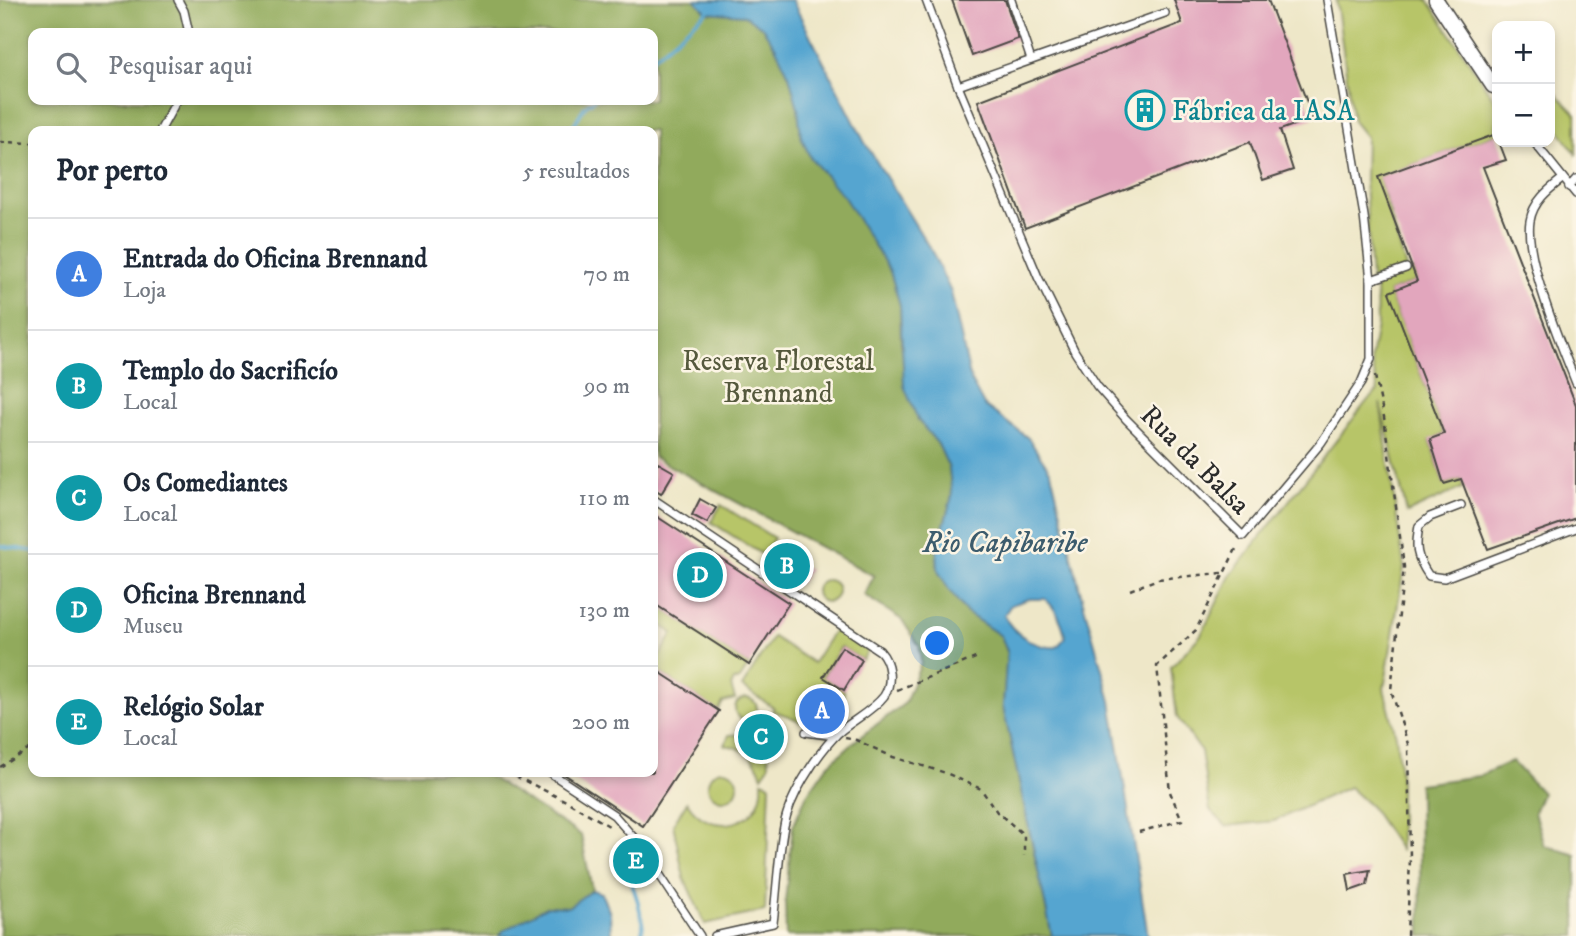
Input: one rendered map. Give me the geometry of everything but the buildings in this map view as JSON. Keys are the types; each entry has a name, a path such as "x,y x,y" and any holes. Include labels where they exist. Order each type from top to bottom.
{"street":[{"path":"1436,0 1492,84"}],"lane":[{"path":"178,0 188,28"},
{"name":"Rua da Balsa","path":"926,0 958,86 1038,277 1075,352 1097,386 1243,536 1321,443 1357,391 1371,359 1371,280 1364,216 1327,0"},
{"path":"1011,0 1031,60"},
{"path":"958,86 1165,13"},
{"path":"163,126 174,105"},
{"path":"1538,147 1576,194"},
{"path":"1562,179 1544,194 1534,207 1530,221 1530,242 1553,321 1576,383"},
{"path":"1569,187 1576,179"},
{"path":"1371,280 1406,268"},
{"path":"658,502 880,650 889,669 889,684 884,695 835,736 793,798 784,825 773,923 715,936"},
{"path":"1461,505 1430,517 1419,526 1416,543 1419,561 1429,576 1444,578 1576,528"},
{"path":"807,732 835,736"},
{"path":"557,777 614,815 640,845 700,936"}],"path":[{"path":"0,142 28,144"},
{"path":"1371,359 1384,417 1404,567 1391,690 1408,744 1408,936"},
{"path":"1139,831 1182,820 1170,792 1157,666 1196,630 1243,536"},
{"path":"1130,590 1158,579 1223,573"},
{"path":"884,695 978,657"},
{"path":"835,736 856,740 893,757 946,773 981,789 997,812 1024,835 1024,856"},
{"path":"0,767 28,750"},
{"path":"517,777 610,826"}],"green space":[{"name":"Reserva Florestal Brennand","path":"0,0 695,0 707,12 744,15 762,27 775,46 789,75 798,108 801,136 810,157 844,197 890,271 900,305 901,345 918,420 938,444 949,468 952,496 937,550 938,570 967,613 1001,636 1007,652 1003,706 1052,936 786,936 785,902 793,826 806,796 827,766 905,703 921,663 919,646 902,620 864,595 874,576 658,460 658,126 28,126 28,777 490,777 581,835 592,890 568,907 548,906 503,931 499,936 0,936"},
{"path":"1336,0 1428,0 1492,96 1492,135 1379,177 1406,268 1371,280 1365,181 1366,137 1353,121"},
{"path":"1555,92 1576,114 1576,154 1555,124"},
{"path":"1413,270 1417,281 1389,292 1444,434 1430,440 1444,484 1461,479 1464,487 1407,513 1380,403 1404,567 1384,689 1396,736 1400,774 1400,850 1371,807 1349,787 1274,821 1226,826 1210,810 1201,751 1177,717 1171,667 1201,635 1230,576 1368,400 1378,391 1371,359 1377,325 1376,284"},
{"path":"721,505 774,538 763,555 711,522"},
{"path":"827,580 835,583 838,591 835,599 827,602 819,599 816,591 819,583"},
{"path":"663,609 749,665 739,680 734,681 731,686 735,699 723,702 718,711 658,671 658,659 673,633 658,623 658,616"},
{"path":"834,630 868,651 862,660 841,647 823,676 844,690 844,698 806,704 809,726 772,711 774,708 742,687 773,637 813,663"},
{"path":"746,698 756,705 757,709 750,719 746,720 736,713 735,709 742,699"},
{"path":"754,734 768,750 769,766 762,776 748,754 725,745 729,735"},
{"path":"1512,761 1542,793 1534,812 1544,845 1576,855 1576,936 1421,936 1419,784 1479,776"},
{"path":"723,770 734,774 738,785 734,796 723,800 712,796 708,785 712,774"},
{"path":"762,781 770,784 765,911 705,924 684,878 673,824 687,802 697,814 709,821 734,823 755,809 761,796"}],"water":[{"name":"Rio Capibaribe","path":"695,0 792,0 864,141 932,252 951,292 971,381 984,405 1028,438 1051,472 1111,701 1148,936 1052,936 1003,706 1007,651 1001,636 967,613 938,571 937,550 952,496 949,468 938,444 918,420 904,386 900,305 890,271 844,197 810,157 801,136 798,108 789,75 762,27 744,15 707,12","holes":["1029,599 1045,599 1056,612 1063,628 1065,638 1057,647 1042,646 1026,639 1013,628 1004,615 1011,605"]},
{"path":"592,890 601,893 610,913 611,936 499,936 503,931 548,906 568,907"}],"waterway":[{"path":"658,54 710,9"},
{"path":"573,126 586,105"},
{"path":"0,546 28,550"},
{"path":"627,844 623,855 638,902 643,926 641,936"}],"place":[{"name":"Fábrica da IASA","path":"1145,110"},
{"name":"Templo do Sacrificío","path":"787,566"},
{"name":"Oficina Brennand","path":"700,575"},
{"name":"Entrada do Oficina Brennand","path":"822,711"},
{"name":"Os Comediantes","path":"761,737"},
{"name":"Relógio Solar","path":"636,861"}]}
